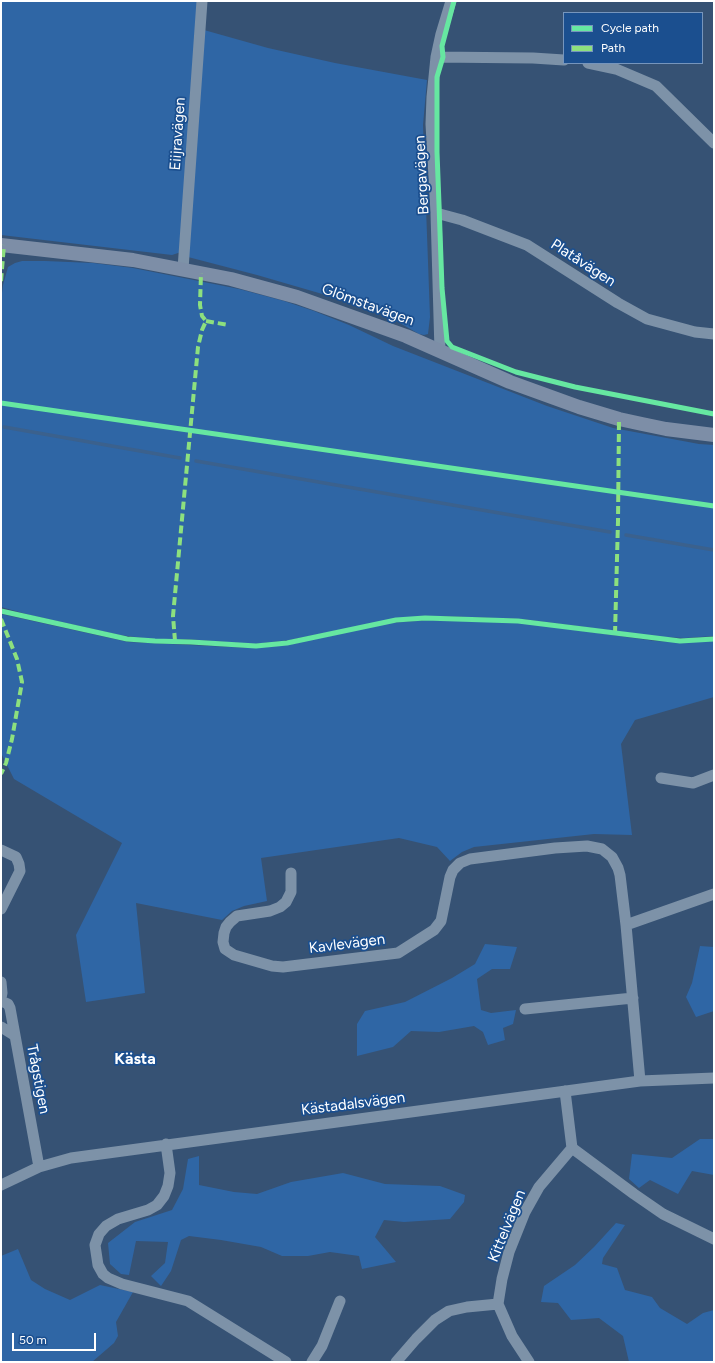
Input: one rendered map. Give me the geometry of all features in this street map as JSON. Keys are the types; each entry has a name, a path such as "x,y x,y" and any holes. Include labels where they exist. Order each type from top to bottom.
{"main road":[{"name":"Glömstavägen","path":"1,245 133,260 231,279 297,297 406,336 510,382 594,412 666,429 714,435"}],"street":[{"name":"Eiijravägen","path":"183,269 202,1"},
{"name":"Bergavägen","path":"440,351 436,213 431,124 436,57 450,1"},
{"path":"436,57 532,58 563,60"},
{"path":"592,64 623,71 656,86 714,144"},
{"name":"Platåvägen","path":"436,213 462,220 527,244 618,303 646,319 695,332 714,334"},
{"path":"661,778 693,783 714,775"},
{"name":"Kavlevägen","path":"291,873 290,892 286,902 280,908 270,912 237,916 234,918 226,927 224,933 222,942 225,950 234,955 272,966 283,967 398,953 434,930 441,921 450,877 453,870 460,863 470,859 555,848 587,846 602,849 612,858 618,868 626,924 640,1081"},
{"path":"1,850 16,858 20,871 1,909"},
{"path":"626,924 714,894"},
{"name":"Trågstigen","path":"1,982 1,1000 8,1004 10,1008 39,1167"},
{"path":"525,1009 632,998"},
{"path":"1,1027 14,1035"},
{"name":"Kästadalsvägen","path":"1,1185 39,1167 71,1158 640,1081 714,1078"},
{"path":"566,1091 572,1148 663,1214 714,1240"},
{"path":"166,1144 170,1173 168,1186 164,1196 157,1205 148,1210 118,1219 106,1226 99,1234 95,1245 98,1265 103,1274 108,1278 122,1284 188,1301 286,1362"},
{"name":"Kittelvägen","path":"498,1304 502,1279 509,1252 525,1212 539,1187 572,1148"},
{"path":"312,1362 322,1346 340,1301"},
{"path":"396,1362 416,1338 435,1320 449,1311 467,1307 498,1304 512,1336 529,1362"}],"shaded area":[{"path":"1,1 200,1 181,252 172,255 1,235"},
{"path":"204,30 268,48 335,63 427,80 423,125 430,317 428,334 419,334 391,318 371,309 343,300 188,257"},
{"path":"22,261 93,263 133,268 239,289 314,311 349,325 393,346 547,406 613,428 699,444 714,445 714,636 685,638 663,637 522,619 440,616 399,618 289,640 254,644 186,639 151,639 120,635 1,607 1,301 3,285 8,267"},
{"path":"1,614 128,642 250,648 287,645 390,623 431,620 525,623 655,641 714,641 714,697 635,720 621,744 632,835 594,834 474,847 462,852 450,861 437,847 399,838 261,858 267,901 244,906 232,911 222,920 136,903 145,993 86,1002 76,935 122,843 14,779 1,753"},
{"path":"485,944 517,947 510,969 492,969 477,979 481,1010 491,1013 516,1010 513,1024 503,1028 505,1040 488,1045 483,1032 474,1026 439,1032 411,1031 393,1047 357,1056 357,1024 365,1011 405,1002 452,978 475,964"},
{"path":"700,946 714,947 714,1011 696,1017 686,997 692,983"},
{"path":"700,1139 714,1139 714,1175 692,1171 678,1194 650,1180 639,1188 629,1179 632,1154 672,1158"},
{"path":"199,1156 199,1185 234,1192 257,1194 291,1182 343,1173 385,1184 440,1186 465,1195 464,1202 450,1219 404,1222 384,1220 375,1237 396,1262 362,1269 359,1256 330,1252 308,1256 282,1256 261,1247 189,1236 181,1240 171,1271 161,1286 151,1276 165,1263 168,1242 136,1241 129,1275 121,1274 110,1264 108,1243 135,1222 172,1210 183,1189 188,1159"},
{"path":"616,1223 625,1225 603,1258 602,1264 617,1268 625,1290 652,1297 660,1308 687,1324 703,1313 714,1310 714,1362 629,1362 623,1336 599,1318 571,1320 558,1303 541,1302 544,1286 575,1265"},
{"path":"18,1249 31,1280 45,1289 70,1300 100,1285 133,1292 116,1322 118,1336 114,1343 92,1362 1,1362 1,1256"}],"waterway":[{"path":"4,427 180,458"},
{"path":"196,461 610,532"},
{"path":"626,535 714,550"}],"marked path":[{"path":"1,281 4,245"},
{"path":"175,641 173,616 198,347 206,321 202,316 200,305 201,273"},
{"path":"206,321 228,325"},
{"path":"615,634 619,419"},
{"path":"1,619 17,659 22,682 12,739 6,763 1,774"}],"cycle path":[{"path":"454,1 442,46 443,57 437,77 437,152 442,288 447,341 452,347 516,372 575,387 714,414"},
{"path":"1,403 714,506"},
{"path":"1,611 127,639 256,646 287,643 396,620 425,618 518,621 680,641 714,639"}],"district":[{"name":"Kästa","path":"135,1059"}]}
